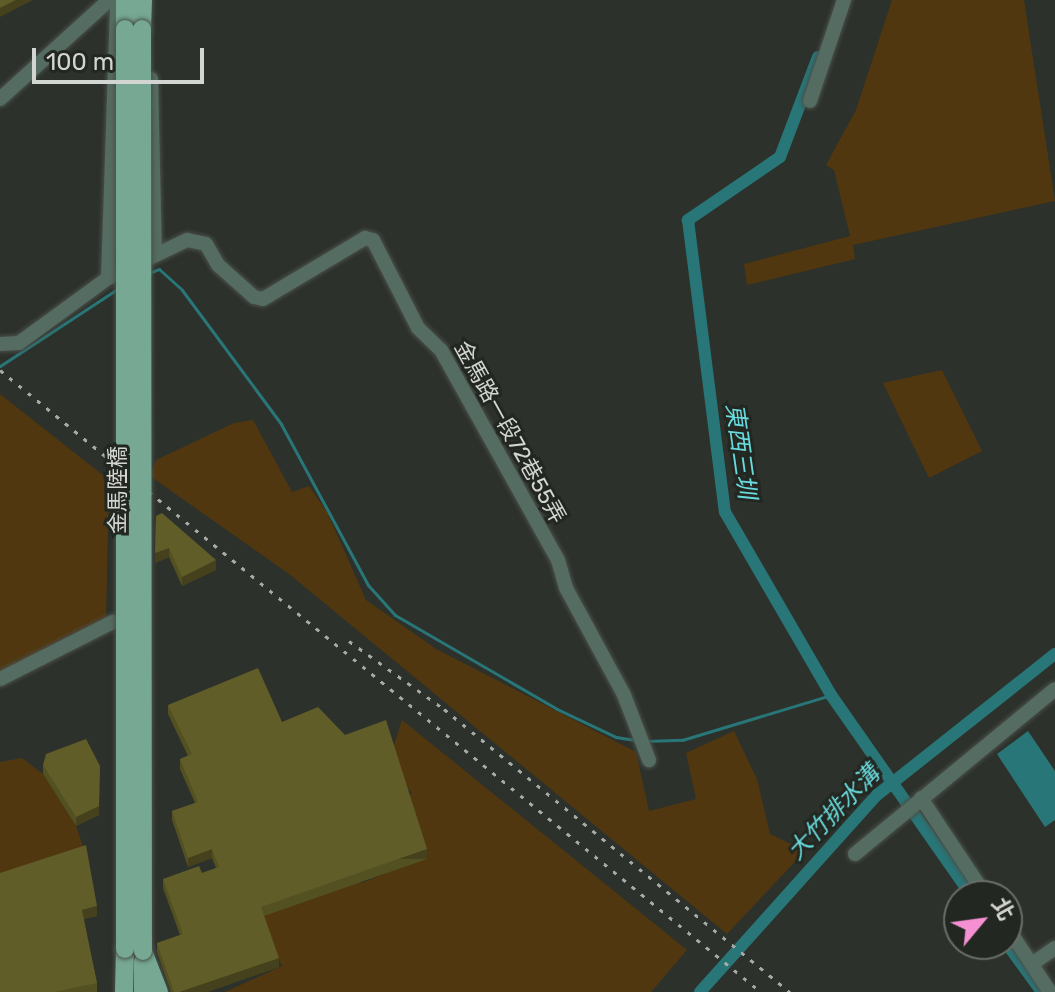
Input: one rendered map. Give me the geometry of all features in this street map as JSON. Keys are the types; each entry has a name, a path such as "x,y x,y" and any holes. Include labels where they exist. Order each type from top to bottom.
{"main road":[{"path":"125,0 134,29"},
{"path":"134,29 145,0"},
{"name":"金馬陸橋","path":"134,29 134,950"},
{"path":"124,992 134,950"},
{"path":"134,950 143,992"},
{"path":"134,950 159,992"}],"street":[{"path":"0,99 109,0"},
{"path":"108,278 117,0"},
{"path":"0,344 19,343 108,278 155,254 145,0"},
{"path":"810,101 844,0"},
{"name":"金馬路一段72巷55弄","path":"155,254 198,240 235,281 263,299 365,238 373,240 418,328 441,350 558,560 566,588 624,695 649,760"},
{"path":"0,679 113,622"},
{"path":"855,854 1055,689"},
{"path":"921,798 975,880"},
{"path":"1032,964 1055,948"},
{"path":"1023,951 1050,992"}],"shaded area":[{"path":"892,0 1024,0 1055,201 853,245 855,259 747,285 744,264 850,236 834,170 826,165 856,110"},
{"path":"942,370 982,451 929,478 883,383"},
{"path":"0,394 109,480 106,619 0,674"},
{"path":"253,420 292,492 309,486 327,512 366,600 436,649 636,752 649,811 696,799 686,753 734,731 757,779 770,834 805,851 727,934 289,574 150,476 156,460 234,423"},
{"path":"402,720 687,950 651,992 225,992 282,966 257,910 350,875 362,883 410,863 405,798 412,793 398,778 390,758"},
{"path":"22,758 43,774 76,826 86,855 0,882 0,762"}],"water":[{"path":"1028,731 1055,771 1055,820 1045,827 997,754"}],"building":[{"path":"0,0 16,0 0,8"},
{"path":"162,513 216,560 182,577 169,548 155,553 156,516"},
{"path":"258,668 282,722 318,707 345,735 386,720 427,849 261,907 279,958 174,992 157,943 183,934 163,879 199,866 202,873 219,867 212,849 188,858 172,811 198,802 180,759 192,754 168,705"},
{"path":"86,739 100,766 99,806 76,817 43,765 46,754"},
{"path":"86,845 97,906 82,910 97,983 54,992 0,992 0,873"}],"waterway":[{"name":"東西三圳","path":"818,57 780,157 688,220 725,512 831,695 961,880"},
{"path":"149,273 159,269 182,290 281,424 368,585 395,615 557,709 616,737 635,740"},
{"path":"0,366 117,289"},
{"name":"大竹排水溝","path":"700,992 877,795 1055,654"},
{"path":"646,741 682,740 831,695"},
{"name":"東西三圳","path":"1019,960 1042,992"}],"railway":[{"path":"0,370 761,992"},
{"path":"349,641 444,709 790,992"}]}
